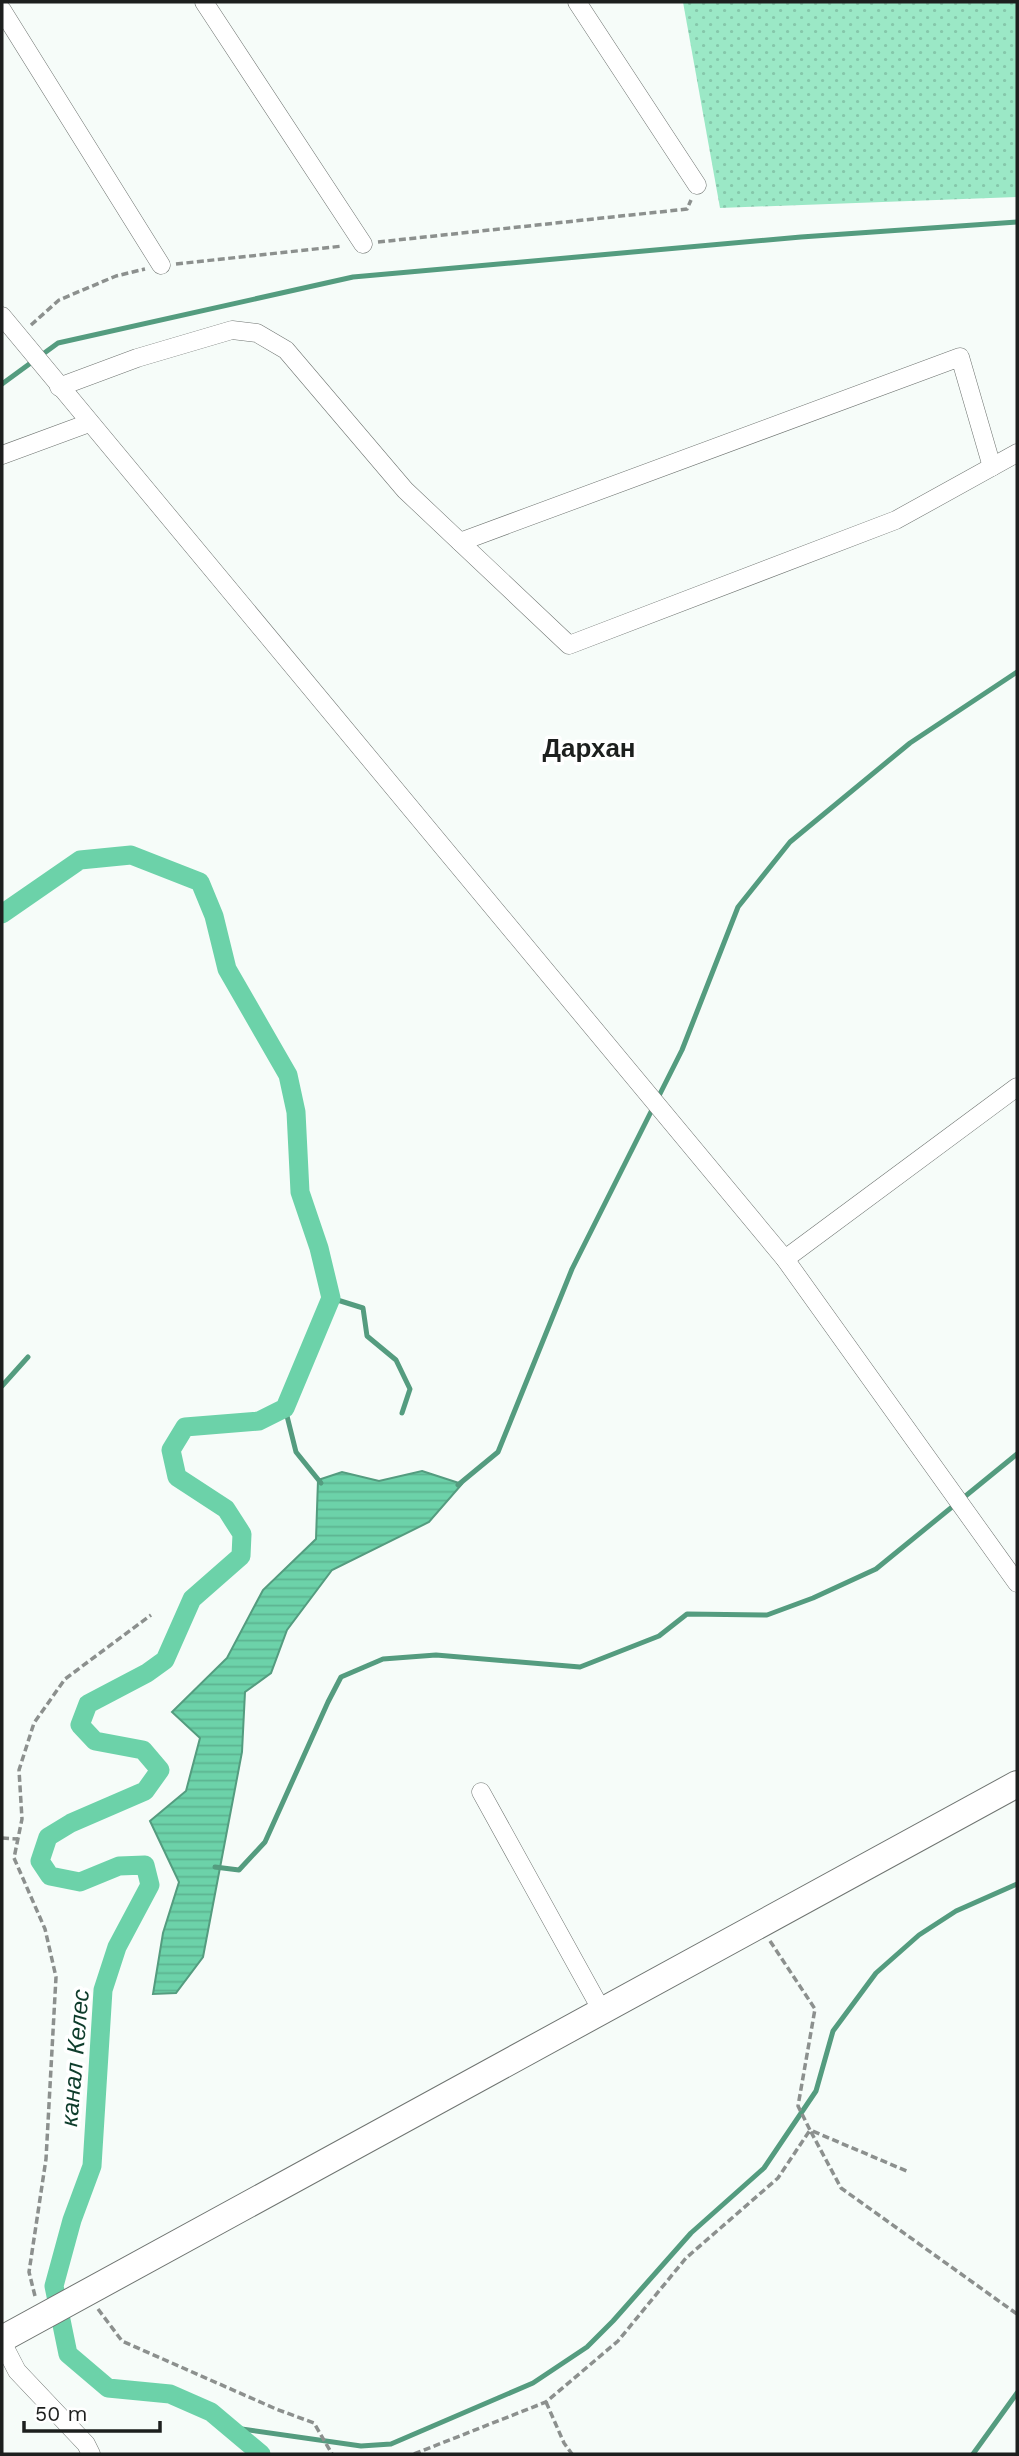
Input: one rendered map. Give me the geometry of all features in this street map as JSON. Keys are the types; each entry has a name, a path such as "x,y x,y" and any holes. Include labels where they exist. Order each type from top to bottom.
{"main road":[{"path":"2,2341 1017,1784"}],"street":[{"path":"204,2 363,244"},
{"path":"577,2 697,185"},
{"path":"2,10 161,265"},
{"path":"2,316 785,1259 1017,1583"},
{"path":"59,387 137,358 232,330 257,332 286,350 405,490 569,645 896,520 1017,453"},
{"path":"460,542 960,357 992,467"},
{"path":"2,455 89,423"},
{"path":"785,1259 1017,1087"},
{"path":"481,1792 602,2011"},
{"path":"2,2341 17,2371 86,2444 91,2454"}],"path":[{"path":"41,2318 29,2272 47,2160 56,1976 45,1929 14,1858 22,1819 19,1770 34,1723 65,1679 151,1615"},
{"path":"2,1838 18,1839"},
{"path":"760,1925 815,2009 798,2106 841,2188 1017,2314"},
{"path":"810,2130 909,2172"},
{"path":"414,2454 546,2402 618,2341 686,2258 778,2178 810,2130"},
{"path":"86,2293 122,2341 314,2423 332,2454"},
{"path":"546,2402 564,2443 572,2454"}],"shaded area":[{"path":"683,2 1017,2 1017,197 720,208"},
{"path":"422,1471 462,1484 429,1522 332,1570 287,1630 271,1673 245,1692 242,1752 203,1957 176,1993 153,1994 163,1933 179,1882 150,1821 186,1791 200,1738 172,1712 227,1658 263,1590 316,1539 318,1480 342,1472 379,1481"}],"waterway":[{"path":"2,384 58,343 353,277 801,237 1017,222"},
{"path":"458,1485 498,1452 572,1269 682,1050 738,907 790,842 910,743 1017,672"},
{"name":"канал Келес","path":"2,914 80,860 131,855 200,882 214,916 227,969 288,1075 296,1112 300,1192 319,1248 331,1298 285,1408 259,1421 185,1427 171,1450 177,1477 226,1509 242,1534 241,1556 192,1599 165,1660 147,1673 88,1704 80,1725 95,1741 143,1750 160,1770 145,1791 71,1823 48,1837 40,1861 50,1876 80,1882 119,1866 145,1865 150,1885 117,1947 103,1990 92,2166 72,2220 54,2286 68,2354 108,2388 170,2394 211,2412 261,2454"},
{"path":"331,1298 363,1308 367,1336 396,1360 410,1389 402,1413"},
{"path":"2,1386 28,1357"},
{"path":"285,1408 296,1452 321,1483"},
{"path":"215,1867 239,1870 265,1842 341,1677 383,1659 436,1655 580,1667 659,1636 687,1614 767,1615 813,1598 876,1569 1017,1454"},
{"path":"228,2427 361,2446 391,2444 533,2383 587,2347 691,2233 764,2168 816,2091 833,2031 876,1973 919,1935 956,1911 1017,1884"},
{"path":"973,2454 1017,2393"}],"district":[{"name":"Дархан","path":"589,748"}]}
